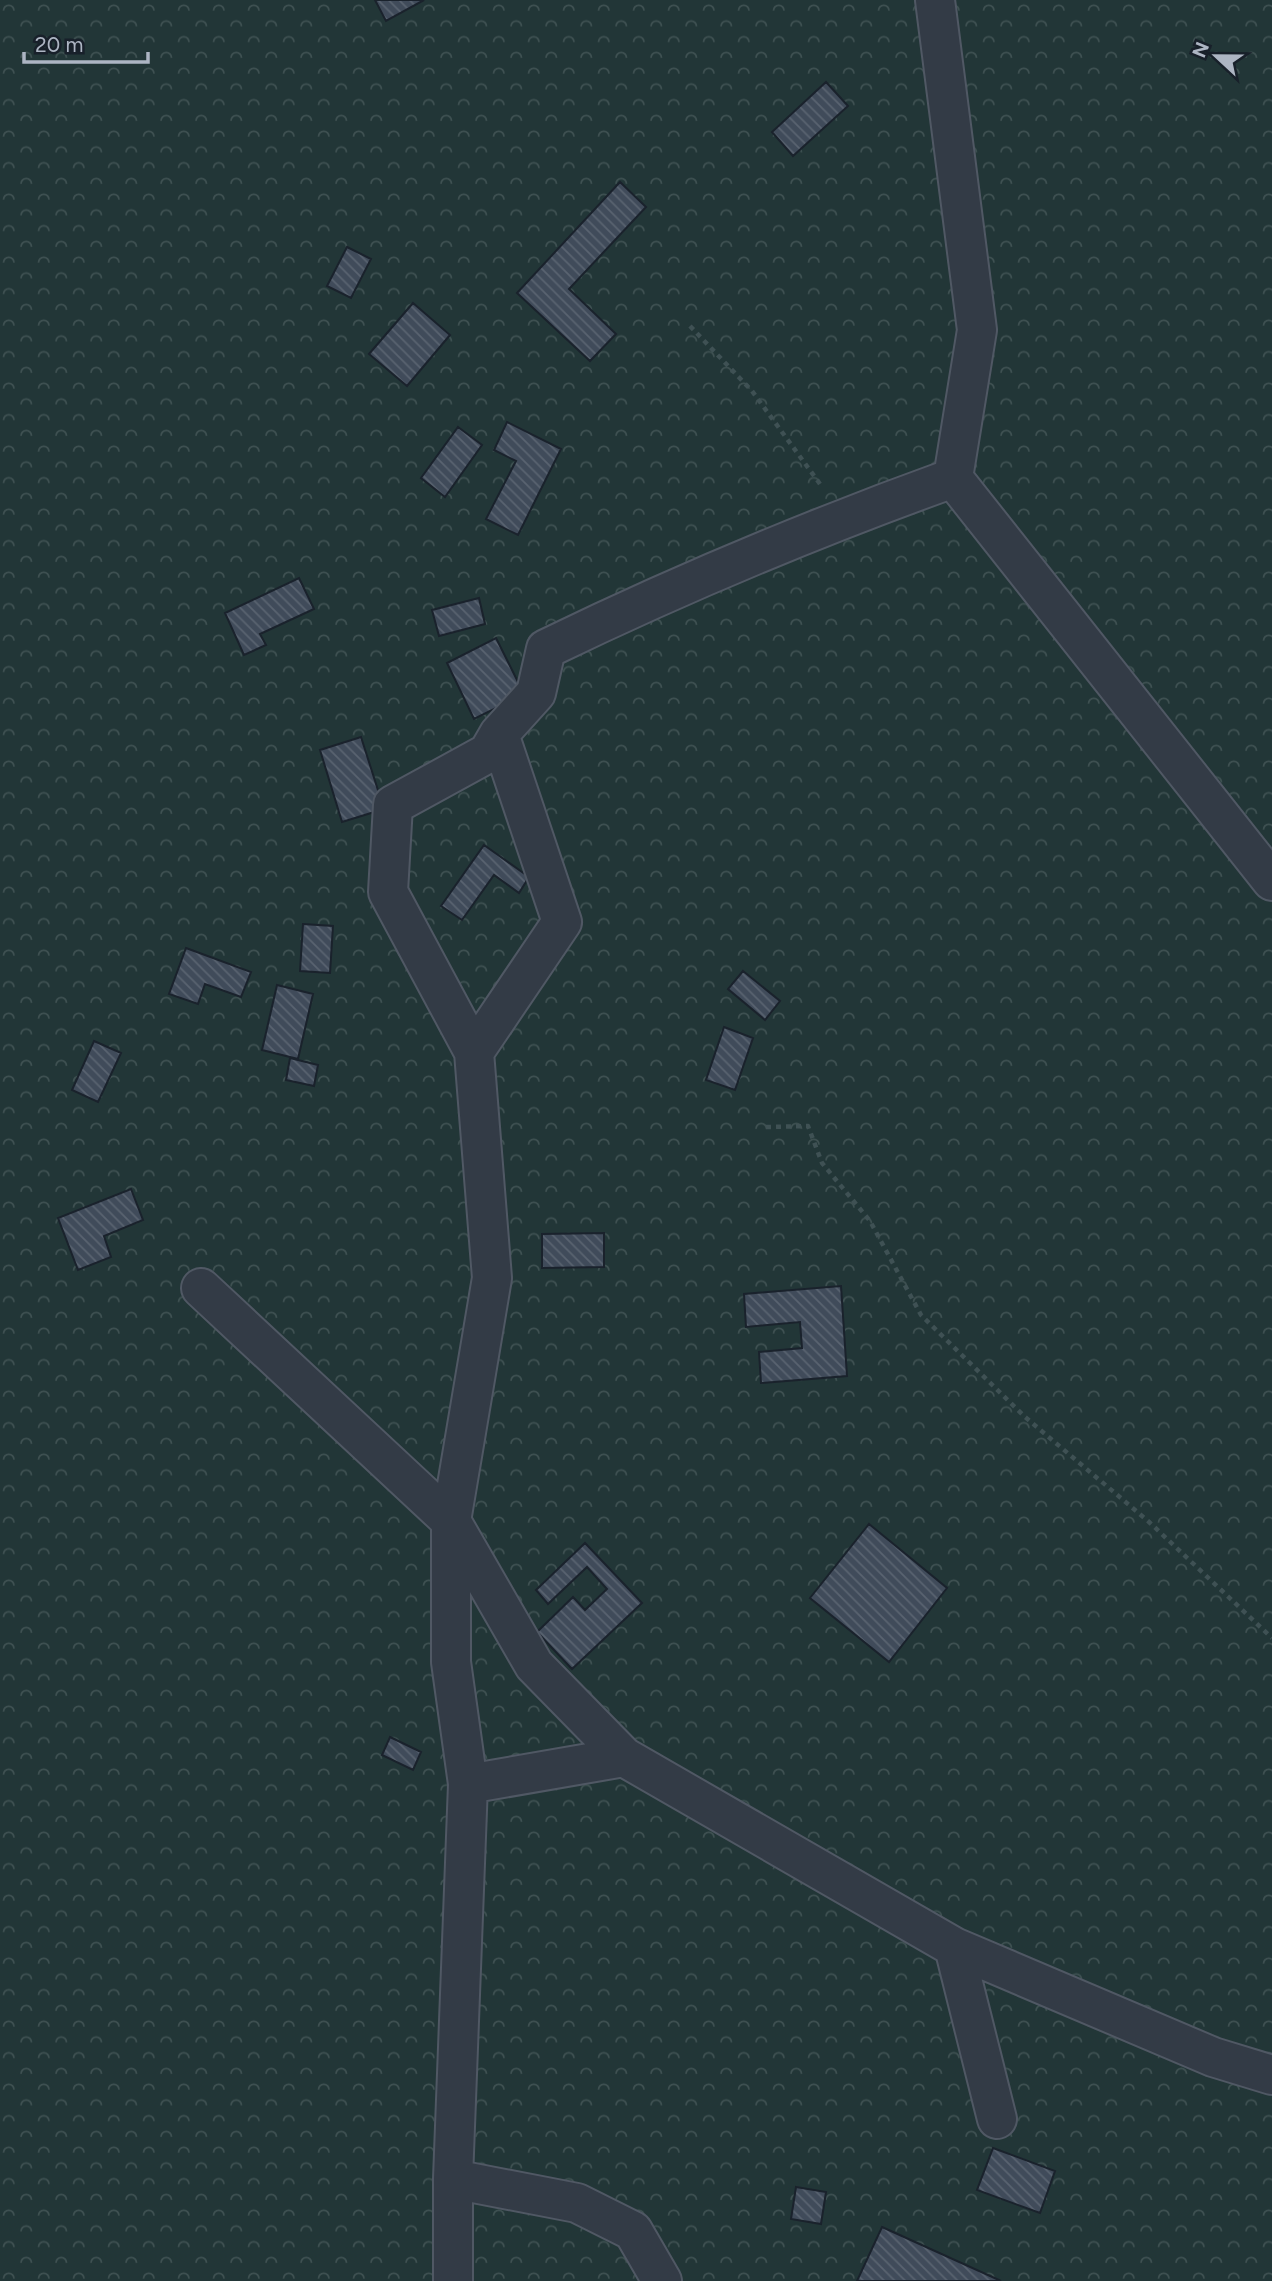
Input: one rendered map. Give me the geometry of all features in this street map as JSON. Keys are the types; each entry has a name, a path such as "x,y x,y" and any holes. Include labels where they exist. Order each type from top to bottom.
{"street":[{"path":"935,0 977,330 953,478 1272,881"},
{"path":"453,2281 453,2179 468,1784 451,1662 450,1521 492,1278 474,1052 388,892 393,805 488,753 499,734 536,694 545,649 643,602 844,517 953,478"},
{"path":"474,1052 562,922 499,734"},
{"path":"201,1288 450,1521 534,1665 624,1757 954,1947 1213,2057 1272,2075"},
{"path":"468,1784 624,1757"},
{"path":"954,1947 997,2119"},
{"path":"453,2179 577,2203 634,2231 662,2281"}],"path":[{"path":"690,326 752,391 844,517"},
{"path":"766,1127 808,1126 822,1163 870,1221 921,1315 1025,1417 1148,1521 1272,1638"}],"green space":[{"path":"0,0 1272,0 1272,2281 0,2281"}],"building":[{"path":"375,0 424,0 386,21"},
{"path":"826,82 848,106 793,156 772,132"},
{"path":"620,182 646,207 569,289 616,334 590,361 517,293"},
{"path":"347,247 371,259 351,298 327,286"},
{"path":"413,303 450,335 407,386 369,354"},
{"path":"507,422 561,449 518,535 486,519 516,461 494,450"},
{"path":"458,427 482,445 445,497 421,478"},
{"path":"299,578 314,609 260,634 266,645 244,655 225,613"},
{"path":"479,598 485,624 439,636 432,610"},
{"path":"496,638 524,694 474,719 447,663"},
{"path":"361,737 384,809 342,822 320,750"},
{"path":"484,845 529,877 519,893 494,875 462,920 441,906"},
{"path":"303,924 333,926 330,973 300,971"},
{"path":"186,948 251,972 241,997 205,984 198,1004 169,994"},
{"path":"743,971 780,1001 765,1020 728,989"},
{"path":"277,985 313,994 298,1059 262,1050"},
{"path":"724,1027 753,1038 735,1090 706,1080"},
{"path":"94,1041 121,1053 98,1102 72,1090"},
{"path":"290,1058 318,1065 314,1086 286,1080"},
{"path":"131,1189 143,1220 104,1236 111,1257 78,1270 58,1218"},
{"path":"604,1233 604,1267 542,1268 542,1234"},
{"path":"841,1286 847,1376 761,1383 759,1352 802,1348 800,1322 746,1327 744,1294"},
{"path":"869,1524 947,1588 889,1662 810,1598"},
{"path":"585,1543 642,1603 572,1669 537,1632 573,1597 585,1610 607,1589 587,1567 548,1604 536,1590"},
{"path":"390,1737 421,1752 413,1770 382,1755"},
{"path":"993,2148 1055,2171 1040,2213 977,2190"},
{"path":"796,2187 826,2192 821,2224 791,2219"},
{"path":"882,2227 1001,2281 857,2281"}]}
